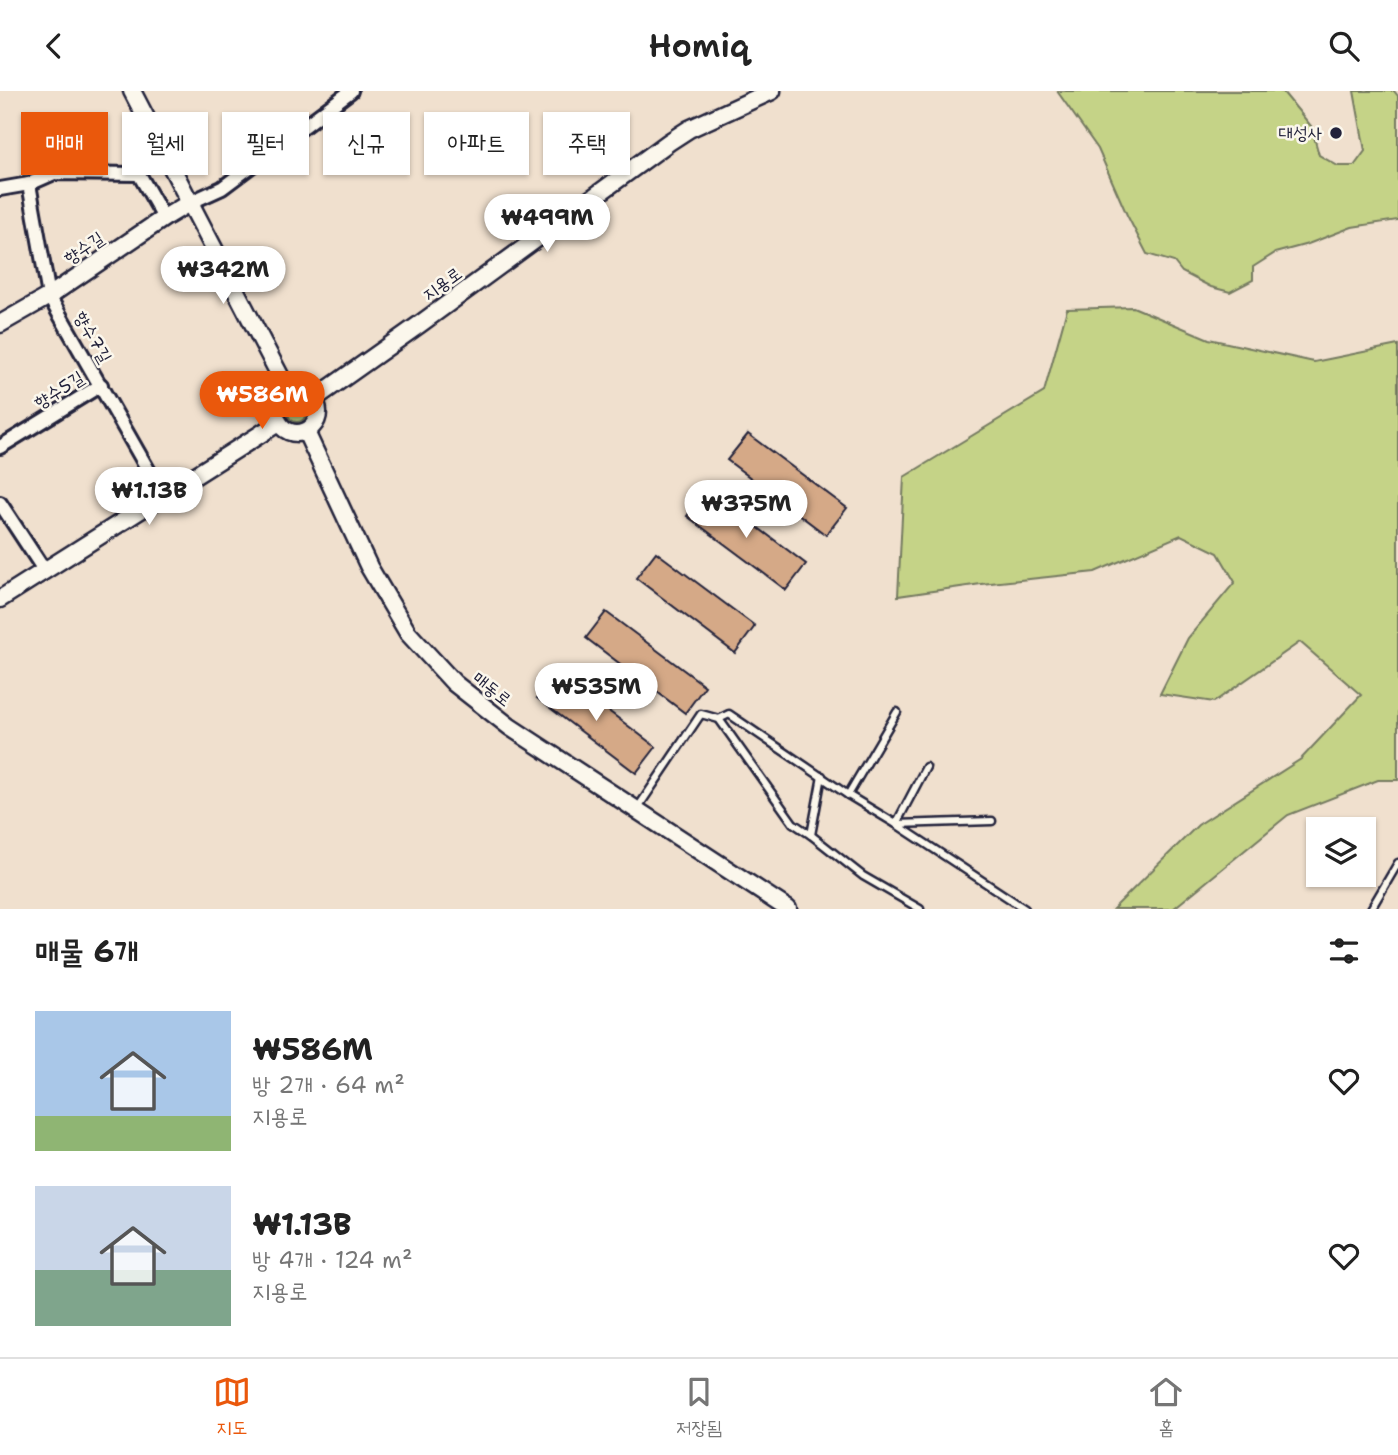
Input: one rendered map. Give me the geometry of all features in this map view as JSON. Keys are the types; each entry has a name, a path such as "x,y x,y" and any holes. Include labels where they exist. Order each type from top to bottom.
{"street":[{"path":"132,91 289,393"},
{"path":"189,203 222,188 351,91"},
{"name":"지용로","path":"314,399 669,142 761,93"},
{"path":"0,188 29,184 54,173 139,174 164,218"},
{"name":"향수7길","path":"29,184 49,296 163,496"},
{"name":"향수길","path":"1,321 49,296 189,203"},
{"name":"향수5길","path":"0,447 101,385"},
{"path":"301,391 314,399 318,417 306,432 289,432 278,423 275,413 281,397 301,391"},
{"path":"0,599 278,423"},
{"name":"매동로","path":"306,432 369,567 408,633 454,683 510,727 788,909"},
{"path":"0,503 44,571"}],"lane":[{"path":"848,795 897,712"},
{"path":"636,810 701,714 719,719 793,823 863,876 920,909"},
{"path":"719,719 729,714 848,795 1025,909"},
{"path":"896,824 926,767"},
{"path":"811,835 822,776"},
{"path":"896,824 992,821"},
{"path":"1371,909 1398,863"}],"green space":[{"path":"1057,91 1283,92 1311,126 1319,155 1338,166 1354,166 1365,151 1354,91 1394,91 1398,96 1398,220 1352,227 1275,253 1253,267 1253,280 1230,292 1211,287 1182,272 1174,262 1147,254 1098,149"},
{"path":"1133,307 1209,339 1314,362 1398,345 1398,780 1378,780 1288,815 1173,909 1113,909 1198,825 1301,759 1361,695 1300,642 1214,702 1160,694 1188,638 1235,582 1218,553 1181,535 1095,572 898,596 904,477 1044,392 1067,309"},
{"path":"297,404 303,407 306,413 303,419 297,422 291,419 288,413 291,407"}],"building":[{"path":"748,434 847,508 826,535 727,460"},
{"path":"707,489 806,564 786,590 687,516"},
{"path":"656,552 755,626 735,653 636,578"},
{"path":"606,612 705,686 685,713 586,638"},
{"path":"557,672 656,747 636,773 537,698"}],"place":[{"name":"대성사","path":"1336,133"}]}
